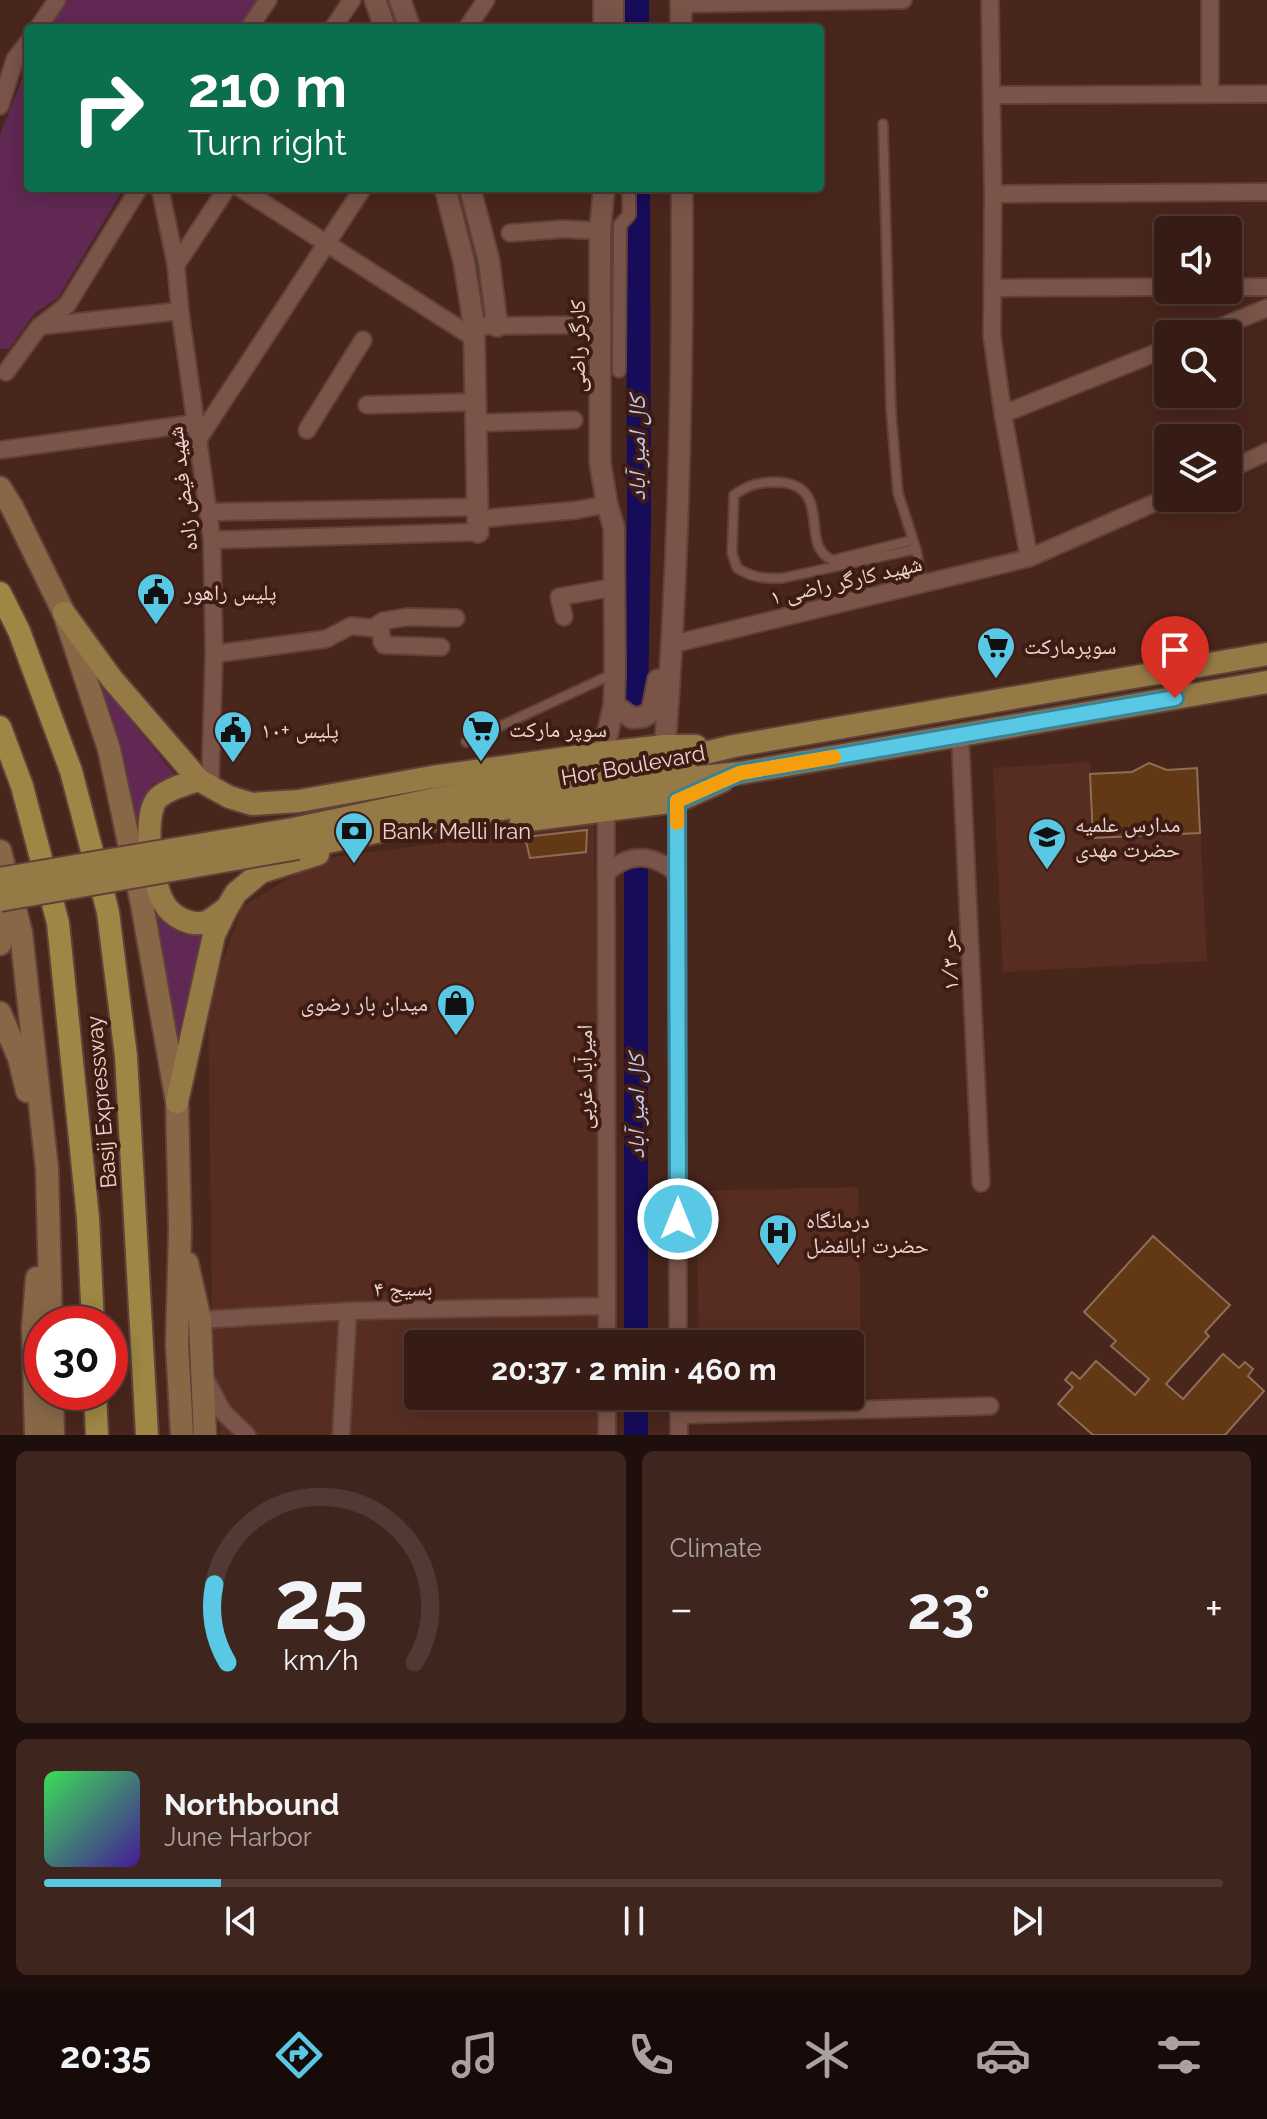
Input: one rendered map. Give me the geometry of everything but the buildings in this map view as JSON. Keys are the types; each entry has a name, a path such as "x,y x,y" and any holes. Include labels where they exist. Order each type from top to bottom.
{"highway":[{"name":"Basij Expressway","path":"0,593 19,631 71,771 108,912 126,1056 147,1435"},
{"name":"Basij Expressway","path":"0,727 22,786 58,923 88,1218 92,1306"},
{"path":"96,1410 97,1435"}],"main road":[{"path":"0,488 64,613 109,749 142,904 177,1102 180,1230 177,1344 182,1435"},
{"path":"64,613 112,679 204,784 252,804 299,801 432,777 603,753 665,746 734,746"},
{"name":"Hor Boulevard","path":"0,900 296,839 435,799 660,764 734,746 1267,654"},
{"name":"Hor Boulevard","path":"0,879 440,819 740,773 1267,682"},
{"path":"177,1102 214,935 236,893 261,872 312,855 482,826 677,801 740,773"},
{"path":"204,784 160,797 150,814 149,832 157,884 162,901 171,913 184,920 206,922 227,908"},
{"path":"0,851 21,932 47,1169 51,1306"},
{"path":"0,916 0,944"},
{"path":"0,1013 19,1058 47,1169 33,1328 36,1435"},
{"path":"180,1230 200,1320 205,1435"},
{"path":"52,1410 53,1435"}],"street":[{"path":"41,24 57,0"},
{"path":"252,24 268,0"},
{"path":"336,24 352,0"},
{"path":"375,0 384,24"},
{"path":"400,0 409,24"},
{"path":"470,24 486,0"},
{"path":"604,0 604,24"},
{"path":"617,0 617,24"},
{"path":"681,24 681,2 903,0"},
{"path":"990,0 992,336 1029,558"},
{"path":"1210,0 1210,94"},
{"path":"0,106 8,60 24,46"},
{"path":"992,95 1267,94"},
{"path":"6,372 39,327 67,305 137,192"},
{"name":"شهید فیض زاده","path":"161,192 176,265 212,540 214,654 204,784"},
{"path":"176,265 224,192"},
{"path":"246,192 474,332 497,326 571,325"},
{"path":"0,450 198,430 360,192"},
{"path":"446,192 464,262 474,332 478,519"},
{"path":"471,192 489,261 497,326"},
{"name":"کارگر راضی","path":"603,753 614,705 615,673 614,528 600,462 600,231 604,192"},
{"path":"619,371 620,225 629,215 628,192"},
{"path":"665,746 676,548 683,293 682,192"},
{"path":"993,194 1267,192"},
{"path":"510,233 564,229 600,231"},
{"path":"993,288 1154,287"},
{"path":"1242,287 1267,287"},
{"path":"1237,320 1267,308"},
{"path":"39,327 180,311"},
{"path":"307,430 363,340"},
{"path":"1003,414 1154,354"},
{"path":"367,405 574,420"},
{"path":"1242,464 1267,452"},
{"name":"شهید کارگر راضی ۱","path":"673,644 1029,558 1154,503"},
{"path":"212,540 577,510 607,504"},
{"path":"209,512 478,519"},
{"path":"614,705 632,718 643,717 652,711 656,697 664,593 676,548"},
{"path":"564,617 559,597 615,587"},
{"path":"214,654 326,639 348,627 373,628 380,623 407,617 456,618"},
{"path":"380,623 384,645 441,647"},
{"name":"حر ۱/۳","path":"960,735 981,1183"},
{"path":"677,801 678,1330"},
{"name":"امیرآباد غربی","path":"606,810 607,1330"},
{"path":"606,873 618,862 633,857 650,857 665,863 677,874"},
{"name":"بسیج ۴","path":"200,1320 348,1311 607,1306"},
{"path":"341,1435 348,1311"},
{"path":"202,1373 223,1412 247,1435"},
{"path":"679,1415 990,1406"},
{"path":"607,1410 607,1435"},
{"path":"679,1410 679,1435"}],"lane":[{"path":"883,124 891,411 898,493 923,585"},
{"path":"762,482 791,483 809,497 815,516 817,545 824,557 833,560 914,544 783,578 749,576 737,568 732,553 734,495 746,486 762,482"},
{"path":"466,742 615,673"}],"shaded area":[{"path":"68,0 258,0 242,24 50,24"},
{"path":"24,74 24,192 122,192 58,298 35,313 9,349 0,349 0,135"},
{"path":"97,679 175,775 152,784 136,822"},
{"path":"1090,762 1091,774 1131,772 1149,763 1167,770 1197,768 1207,961 1003,972 993,768"},
{"path":"594,823 603,1330 404,1330 404,1410 604,1410 605,1435 220,1435 212,1309 208,1003 242,907 319,859"},
{"path":"156,915 181,934 204,935 178,1035"},
{"name":"درمانگاه حضرت ابالفضل","path":"858,1187 861,1330 699,1330 696,1191"}],"waterway":[{"name":"کال امیر آباد","path":"637,0 637,24"},
{"name":"کال امیر آباد","path":"636,707 638,192"},
{"name":"کال امیر آباد","path":"636,868 636,1330"},
{"name":"کال امیر آباد","path":"636,1410 636,1435"}],"slow traffic":[{"path":"677,823 677,801 740,773 834,757"}],"place":[{"name":"پلیس راهور","path":"156,626"},
{"name":"سوپرمارکت","path":"996,680"},
{"name":"سوپر مارکت","path":"481,763"},
{"name":"پلیس +۱۰","path":"233,764"},
{"name":"Bank Melli Iran","path":"354,865"},
{"name":"مدارس علمیه حضرت مهدی","path":"1047,871"},
{"name":"میدان بار رضوی","path":"456,1037"},
{"name":"درمانگاه حضرت ابالفضل","path":"778,1267"}],"route":[{"path":"678,1219 677,801 740,773 1175,698"}]}
